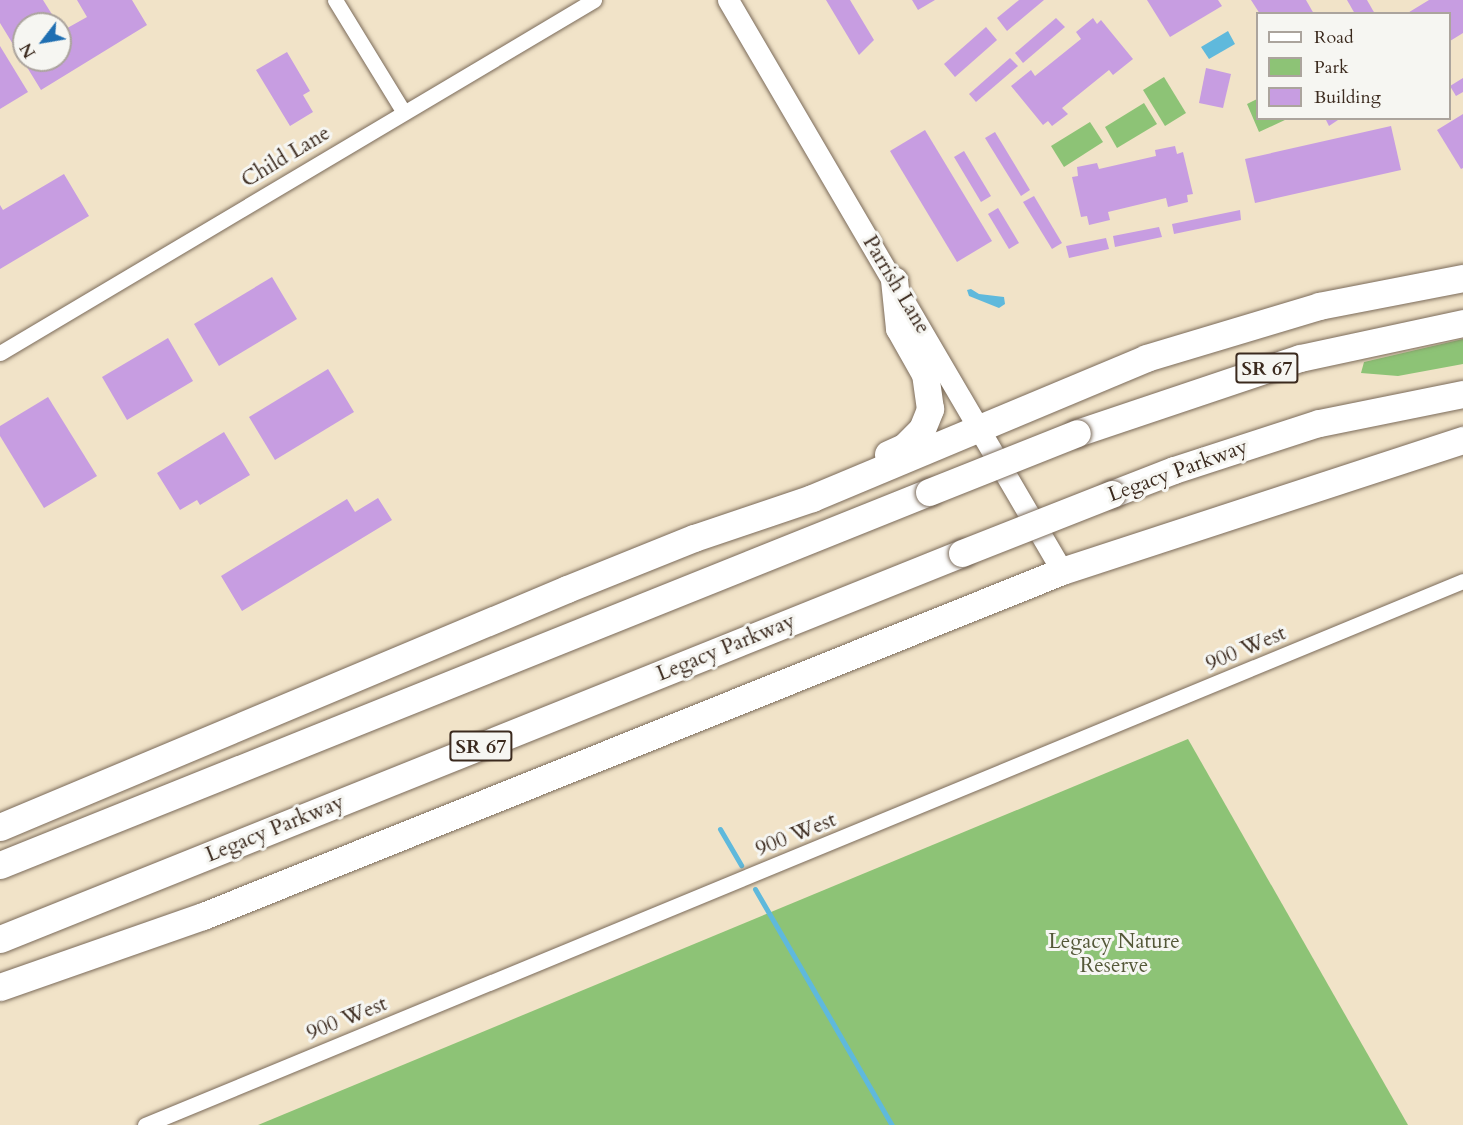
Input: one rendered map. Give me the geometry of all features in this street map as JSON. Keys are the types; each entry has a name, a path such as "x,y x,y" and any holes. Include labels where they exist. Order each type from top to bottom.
{"highway":[{"path":"694,538 812,498 1146,358 1319,306 1463,278"},
{"path":"0,827 694,538 904,447 922,429 930,409 925,374 899,328 894,280"},
{"name":"SR 67","path":"0,865 1077,433 1300,358 1463,323"},
{"path":"919,453 935,434 945,404 930,341"},
{"name":"Legacy Parkway","path":"0,939 1173,470 1319,423 1463,394"},
{"path":"0,987 203,916 1062,571 1463,440"}],"main road":[{"name":"Parrish Lane","path":"728,0 930,341 1062,571"}],"street":[{"path":"335,0 403,111"},
{"name":"Child Lane","path":"0,353 403,111 594,0"},
{"name":"900 West","path":"145,1125 1463,581"}],"green space":[{"path":"1164,77 1186,113 1165,126 1143,90"},
{"path":"1256,100 1256,120 1285,120 1259,132 1247,104"},
{"path":"1144,103 1157,124 1117,148 1105,127"},
{"path":"1090,122 1103,142 1064,167 1051,146"},
{"path":"1463,339 1463,364 1398,376 1361,373 1364,362"},
{"name":"Legacy Nature Reserve","path":"1188,739 1408,1125 258,1125"}],"water":[{"path":"1228,31 1235,44 1209,59 1201,47"},
{"path":"971,289 979,294 1004,297 1005,304 999,308 969,296 967,290"}],"building":[{"path":"0,0 43,0 50,12 12,12 12,43 0,23"},
{"path":"77,0 132,0 147,25 72,71 72,25 87,17"},
{"path":"826,0 850,0 874,40 859,55"},
{"path":"912,0 935,0 918,10"},
{"path":"1019,0 1044,0 1007,31 997,18"},
{"path":"1147,0 1218,0 1222,6 1170,37"},
{"path":"1251,0 1306,0 1313,12 1259,12"},
{"path":"1347,0 1367,0 1374,12 1354,12"},
{"path":"1429,0 1463,0 1463,33 1451,40 1451,12 1409,12"},
{"path":"1056,18 1065,27 1023,63 1015,53"},
{"path":"1093,18 1097,24 1101,20 1133,59 1113,75 1109,70 1062,108 1068,114 1052,126 1048,121 1043,125 1011,86 1031,70 1035,76 1081,39 1076,32"},
{"path":"986,27 997,40 955,77 944,64"},
{"path":"0,46 12,66 12,72 16,72 28,92 0,109"},
{"path":"287,52 310,91 303,95 313,112 290,126 256,70"},
{"path":"1010,58 1018,66 976,102 969,94"},
{"path":"1206,68 1231,74 1223,108 1199,103"},
{"path":"30,72 70,72 41,90"},
{"path":"1463,78 1463,92 1456,96 1451,85"},
{"path":"1463,114 1463,168 1461,169 1437,130"},
{"path":"1326,120 1338,120 1329,126"},
{"path":"1391,126 1401,170 1255,203 1245,159"},
{"path":"925,130 992,241 957,262 890,151"},
{"path":"995,132 1030,190 1021,196 985,138"},
{"path":"1175,146 1177,154 1183,152 1193,194 1187,195 1188,202 1168,207 1166,198 1108,212 1110,220 1089,225 1087,216 1081,217 1072,177 1078,176 1077,167 1097,163 1099,169 1156,156 1155,150"},
{"path":"964,151 991,196 981,202 954,157"},
{"path":"64,174 89,216 0,269 0,205 3,210"},
{"path":"1034,196 1062,243 1052,249 1023,202"},
{"path":"998,208 1019,243 1009,249 988,214"},
{"path":"1240,210 1241,220 1174,234 1172,224"},
{"path":"1159,227 1162,237 1115,247 1113,236"},
{"path":"1106,238 1109,249 1069,258 1066,246"},
{"path":"272,277 297,319 219,366 194,324"},
{"path":"168,338 193,381 127,420 102,377"},
{"path":"328,369 354,412 275,460 249,417"},
{"path":"48,397 97,476 44,508 0,436 0,426"},
{"path":"224,432 250,475 200,505 197,500 180,510 157,473"},
{"path":"378,498 392,520 242,611 221,576 347,499 355,512"}],"waterway":[{"path":"720,829 741,865"},
{"path":"755,889 892,1125"}]}
